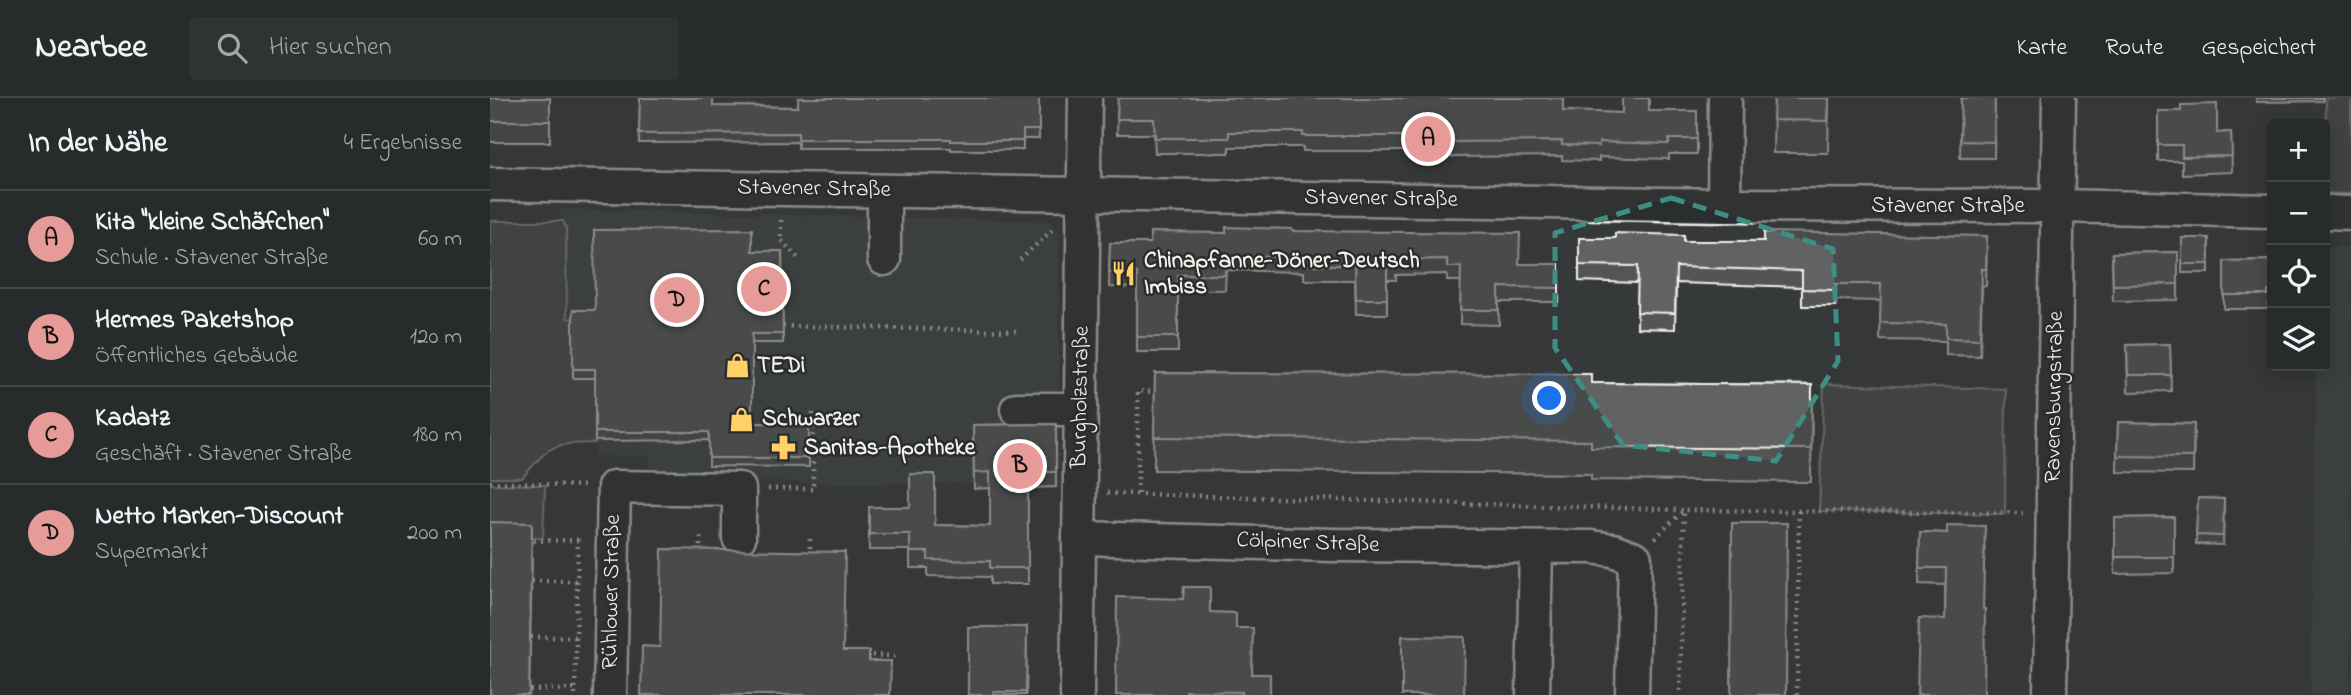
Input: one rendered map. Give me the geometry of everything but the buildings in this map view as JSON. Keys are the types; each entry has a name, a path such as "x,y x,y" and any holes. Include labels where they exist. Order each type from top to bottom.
{"street":[{"name":"Burgholzstraße","path":"1077,695 1085,98"},
{"path":"1724,205 1725,98"},
{"name":"Ravensburgstraße","path":"2050,695 2059,98"},
{"name":"Stavener Straße","path":"490,184 1724,205 2058,206 2267,211"},
{"path":"884,191 884,259"},
{"path":"2330,212 2351,213"},
{"path":"1017,409 1080,409"},
{"name":"Rühlower Straße","path":"610,695 614,487 739,489"},
{"path":"739,489 739,538"},
{"name":"Cölpiner Straße","path":"1079,538 1591,547 1635,558"},
{"path":"1533,695 1536,548"},
{"path":"1632,695 1635,558"}],"path":[{"path":"781,188 781,240 798,258"},
{"path":"783,326 1018,331"},
{"path":"1138,493 1138,391 1166,392"},
{"path":"739,489 813,489 813,409"},
{"path":"490,482 614,487"},
{"path":"1080,493 1684,510 2028,513"},
{"path":"1635,558 1684,510"},
{"path":"1681,695 1684,510"},
{"path":"1797,695 1799,511"},
{"path":"699,558 700,537"},
{"path":"810,539 810,559"},
{"path":"524,541 578,540 575,692 530,690"},
{"path":"532,581 578,581"},
{"path":"531,637 577,637"},
{"path":"853,655 895,656"}],"highlighted area":[{"path":"1671,198 1833,249 1838,361 1776,461 1623,445 1555,348 1555,233"}],"shaded area":[{"path":"2326,98 2351,98 2351,194 2330,193 2330,119 2326,119"},
{"path":"558,209 1051,221 1059,232 1059,489 973,489 973,484 752,482 736,472 650,471 649,456 595,456 595,378 573,378 573,319 567,319 566,229"},
{"path":"490,221 563,221 566,228 567,318 573,319 573,377 595,378 595,443 568,444 552,448 522,478 490,478"},
{"path":"2330,247 2351,247 2351,695 2310,695 2316,371 2330,371"},
{"path":"1824,384 2006,389 2005,514 1819,511"},
{"path":"490,484 545,485 543,538 490,537"}],"place":[{"name":"Kita \"kleine Schäfchen\"","path":"1428,139"},
{"name":"Chinapfanne-Döner-Deutsch Imbiss","path":"1124,274"},
{"name":"Kadatz","path":"764,289"},
{"name":"Netto Marken-Discount","path":"677,300"},
{"name":"TEDi","path":"737,366"},
{"name":"Schwarzer","path":"742,419"},
{"name":"Sanitas-Apotheke","path":"784,448"},
{"name":"Hermes Paketshop","path":"1020,466"}]}
